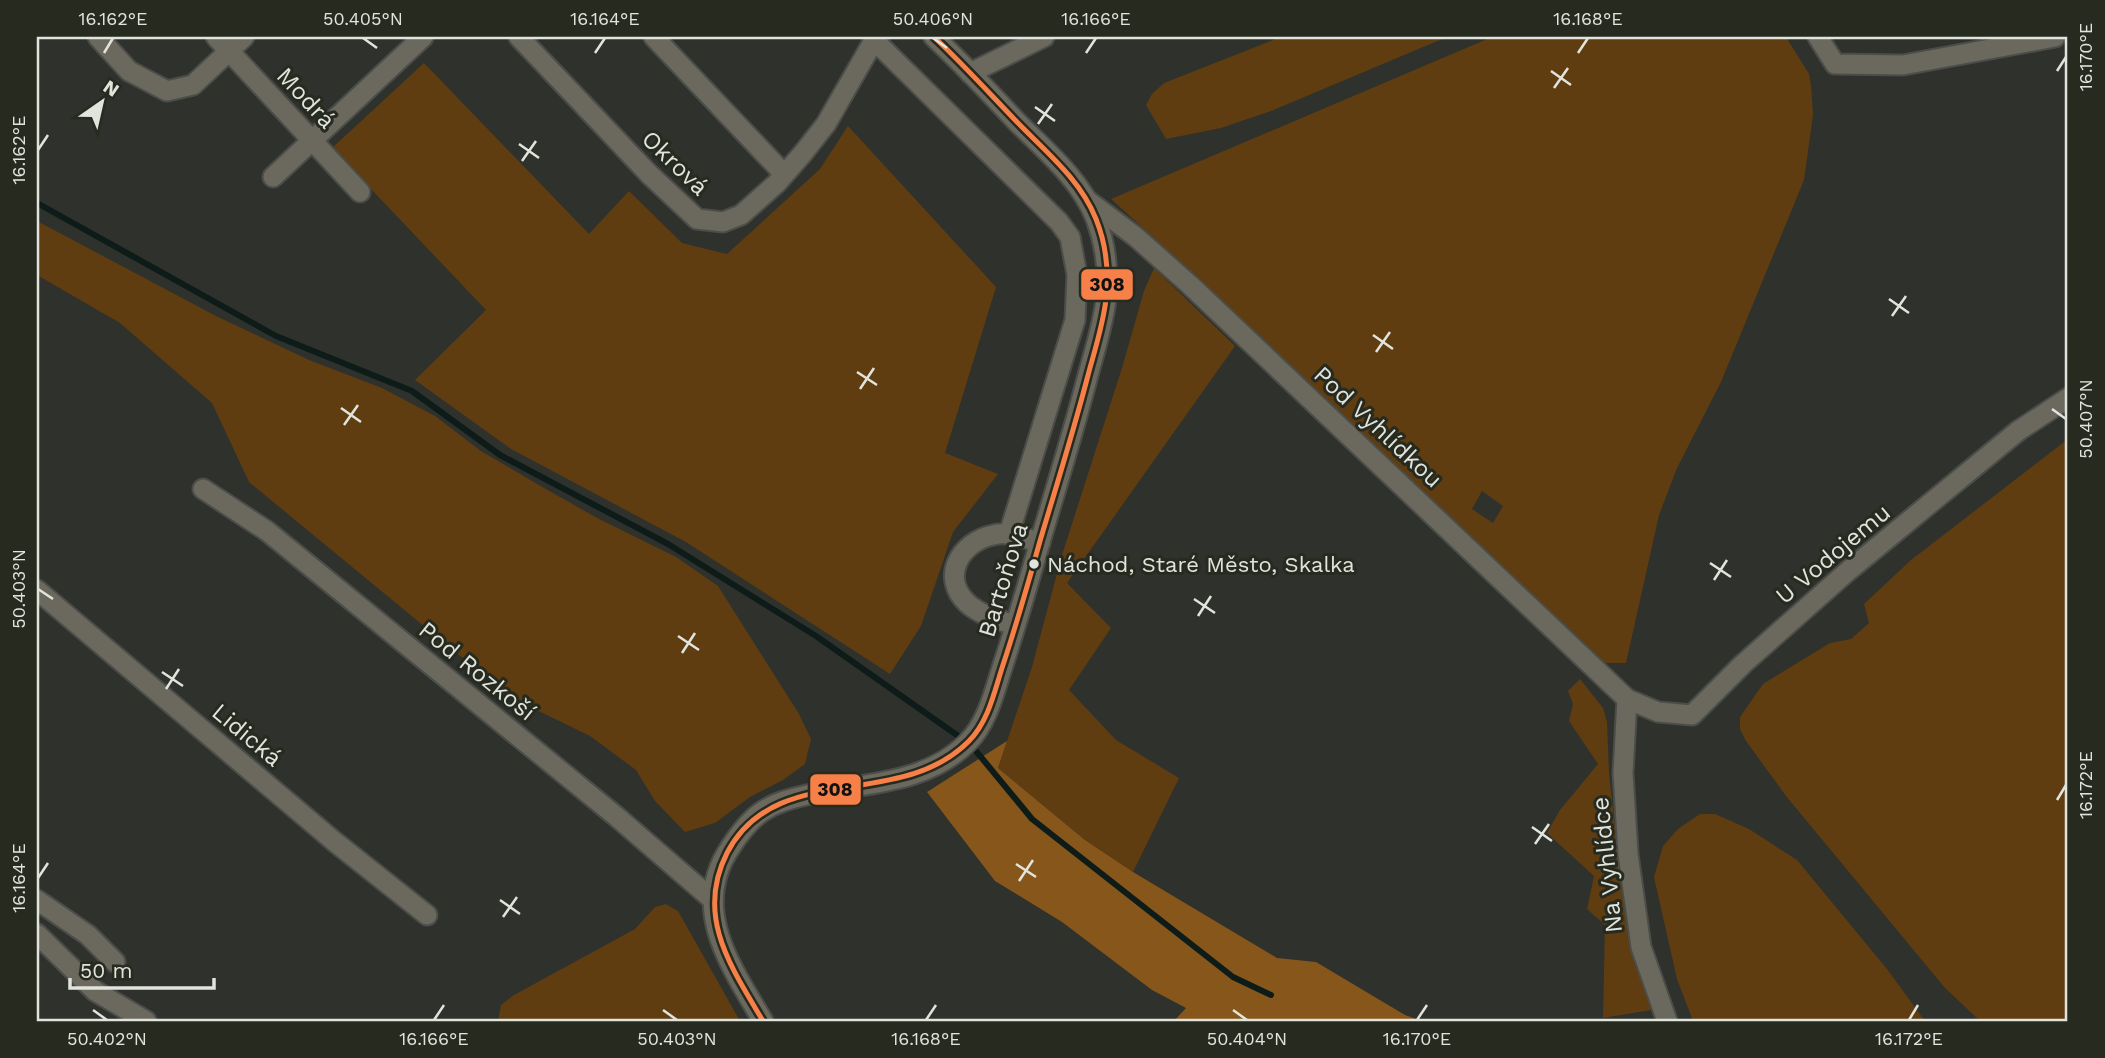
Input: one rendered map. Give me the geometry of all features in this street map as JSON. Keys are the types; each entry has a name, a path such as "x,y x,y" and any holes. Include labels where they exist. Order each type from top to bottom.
{"street":[{"path":"98,37 129,71 167,91 193,85 222,44 244,37"},
{"path":"274,177 423,37"},
{"name":"Okrová","path":"519,37 649,174 697,219 723,222 741,215 784,174 825,124 875,39"},
{"path":"654,37 784,174"},
{"name":"Bartoňova","path":"763,1021 720,943 715,922 713,900 726,854 747,825 762,812 782,801 907,777 930,770 958,752 975,735 989,709 1015,625 1104,317 1108,279 1107,256 1095,216 1087,200 1054,160 934,37"},
{"path":"970,73 1044,37"},
{"path":"1818,37 1835,64 1903,65 2055,37"},
{"path":"875,39 1059,222 1070,237 1077,275 1075,320 1009,534"},
{"name":"Modrá","path":"222,44 360,192"},
{"name":"Pod Vyhlídkou","path":"1087,200 1136,237 1190,285 1627,699"},
{"name":"U Vodojemu","path":"1627,699 1658,712 1692,715 1743,664 1848,571 2018,431 2068,398"},
{"name":"Pod Rozkoší","path":"203,489 267,531 617,817 713,900"},
{"path":"1015,625 986,616 965,602 954,580 958,558 969,543 993,534 1009,534 1040,543"},
{"name":"Lidická","path":"37,590 335,842 427,915"},
{"name":"Na Vyhlídce","path":"1627,699 1623,774 1628,854 1641,947 1667,1021"},
{"path":"37,900 88,934 115,962"},
{"path":"37,934 95,991 146,1021"}],"shaded area":[{"path":"1281,37 1447,37 1271,111 1221,128 1166,139 1146,105 1152,94 1164,83"},
{"path":"1492,37 1786,37 1809,74 1811,85 1813,115 1804,180 1721,382 1677,468 1659,515 1626,663 1603,663 1189,276 1194,274 1111,199","holes":["1482,491 1503,506 1493,523 1472,509"]},
{"path":"424,63 589,234 629,191 682,243 727,254 820,169 848,126 996,287 945,453 998,474 953,532 921,626 890,674 686,542 511,449 415,380 486,310 332,148"},
{"path":"37,221 216,316 309,360 382,388 435,416 481,451 599,519 676,557 718,586 799,714 811,739 805,764 783,780 750,797 715,823 685,832 655,801 636,770 590,736 510,697 249,482 212,403 120,323 37,275"},
{"path":"1154,268 1235,346 1067,583 1111,628 1069,690 1116,740 1179,778 1133,872 1085,840 998,768 1032,667 1062,555 1144,291"},
{"path":"2068,439 2068,1021 1980,1021 1945,988 1786,796 1746,741 1740,729 1740,717 1763,684 1830,643 1851,639 1869,623 1864,604 1911,560"},
{"path":"1580,679 1603,708 1607,722 1609,773 1622,894 1627,926 1651,1010 1603,1018 1605,925 1587,909 1594,876 1547,833 1560,810 1598,764 1569,721 1573,704 1568,691"},
{"path":"1007,741 998,768 1085,840 1133,872 1277,958 1316,962 1405,1015 1422,1021 1174,1021 1186,1008 1152,990 1062,922 995,881 927,792"},
{"path":"1700,814 1715,814 1749,829 1797,860 1887,969 1925,1021 1693,1021 1677,979 1654,877 1663,846 1678,829"},
{"path":"666,904 678,911 740,1021 498,1021 501,1005 514,995 635,929 655,907"}],"waterway":[{"path":"37,203 276,336 412,391 500,455 668,544 816,636 971,745 1032,819 1233,977 1271,995"}],"transit line":[{"name":"308","path":"763,1021 729,961 716,920 718,876 727,853 749,824 776,806 807,795 909,775 941,762 976,733 990,707 1017,621 1076,420 1105,309 1107,279 1104,248 1096,219 1081,191 1051,155 934,37"}],"place":[{"name":"Náchod, Staré Město, Skalka","path":"1034,564"}]}
